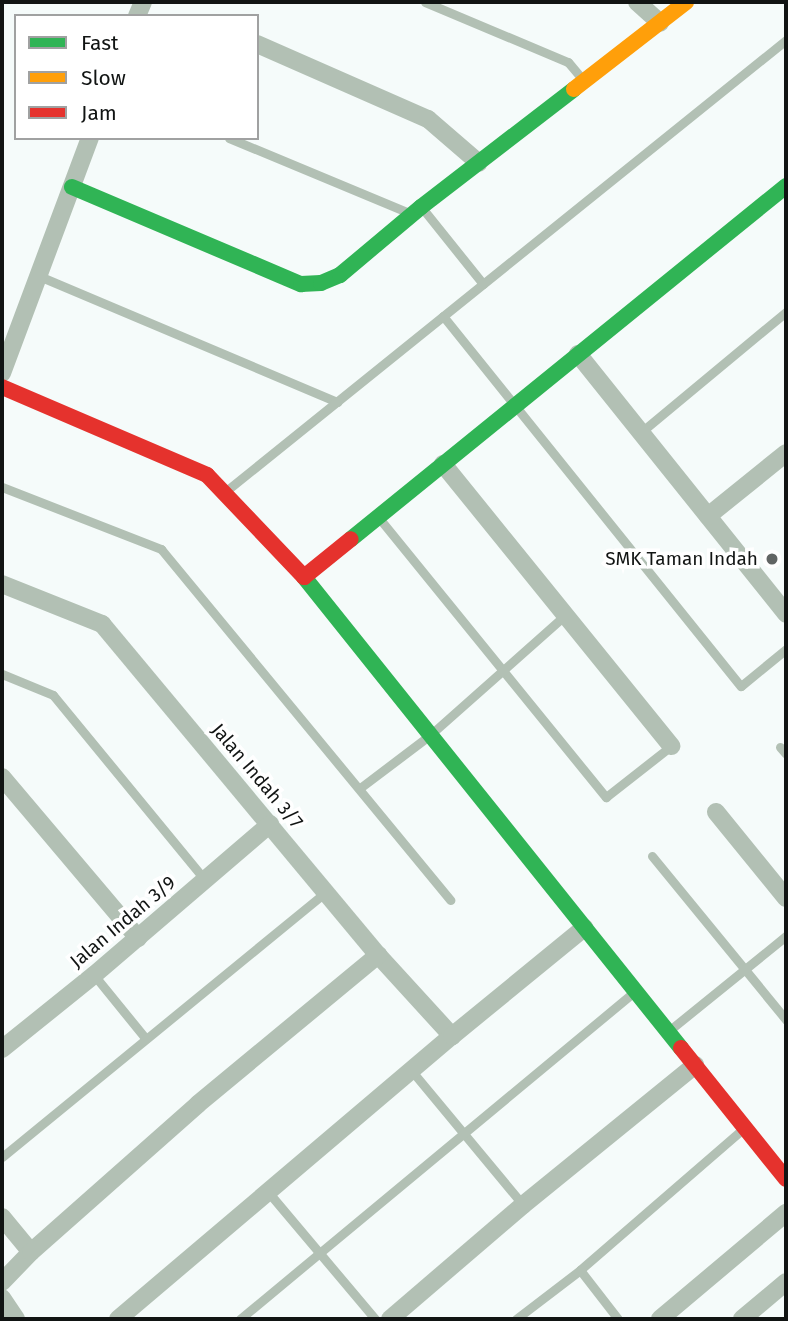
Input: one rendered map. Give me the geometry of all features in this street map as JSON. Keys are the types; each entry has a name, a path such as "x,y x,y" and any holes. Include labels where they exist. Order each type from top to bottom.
{"street":[{"path":"637,2 660,23"},
{"path":"72,187 301,284 321,283 340,275 417,211 685,2"},
{"path":"259,45 428,119 479,163"},
{"path":"2,373 89,140"},
{"path":"304,577 786,186"},
{"path":"578,354 786,614"},
{"path":"2,387 207,475 304,577 786,1179"},
{"path":"708,516 786,453"},
{"path":"443,464 671,746"},
{"name":"Jalan Indah 3/7","path":"2,584 102,624 379,955 452,1036"},
{"path":"2,777 138,937"},
{"path":"716,812 786,898"},
{"name":"Jalan Indah 3/9","path":"2,1049 94,975 270,824"},
{"path":"118,1319 411,1070 584,928"},
{"path":"2,1282 31,1252 198,1104 379,955"},
{"path":"390,1319 523,1205 695,1065"},
{"path":"660,1319 786,1213"},
{"path":"2,1217 31,1252"},
{"path":"742,1319 786,1282"},
{"path":"2,1298 16,1319"}],"lane":[{"path":"425,2 568,62 584,82"},
{"path":"224,493 786,40"},
{"path":"234,140 417,211 483,284"},
{"path":"39,276 337,402"},
{"path":"640,433 786,312"},
{"path":"443,316 513,407 741,686 786,649"},
{"path":"2,487 161,549 450,900"},
{"path":"378,516 606,797 671,746"},
{"path":"360,788 430,735 565,615"},
{"path":"2,674 53,695 205,880"},
{"path":"652,856 786,1020"},
{"path":"2,1157 327,891"},
{"path":"668,1031 786,936"},
{"path":"94,975 146,1039"},
{"path":"240,1319 635,991"},
{"path":"411,1070 523,1205"},
{"path":"516,1319 580,1270 745,1127"},
{"path":"269,1193 375,1319"},
{"path":"580,1270 618,1319"}],"traffic: fast":[{"path":"72,187 301,284 321,283 340,275 421,207 574,89"},
{"path":"351,539 786,186"},
{"path":"304,577 681,1048"}],"traffic: slow":[{"path":"574,89 686,2"}],"traffic: jam":[{"path":"2,387 207,475 304,577 351,539"},
{"path":"681,1048 786,1179"}],"place":[{"name":"SMK Taman Indah","path":"772,559"}]}
